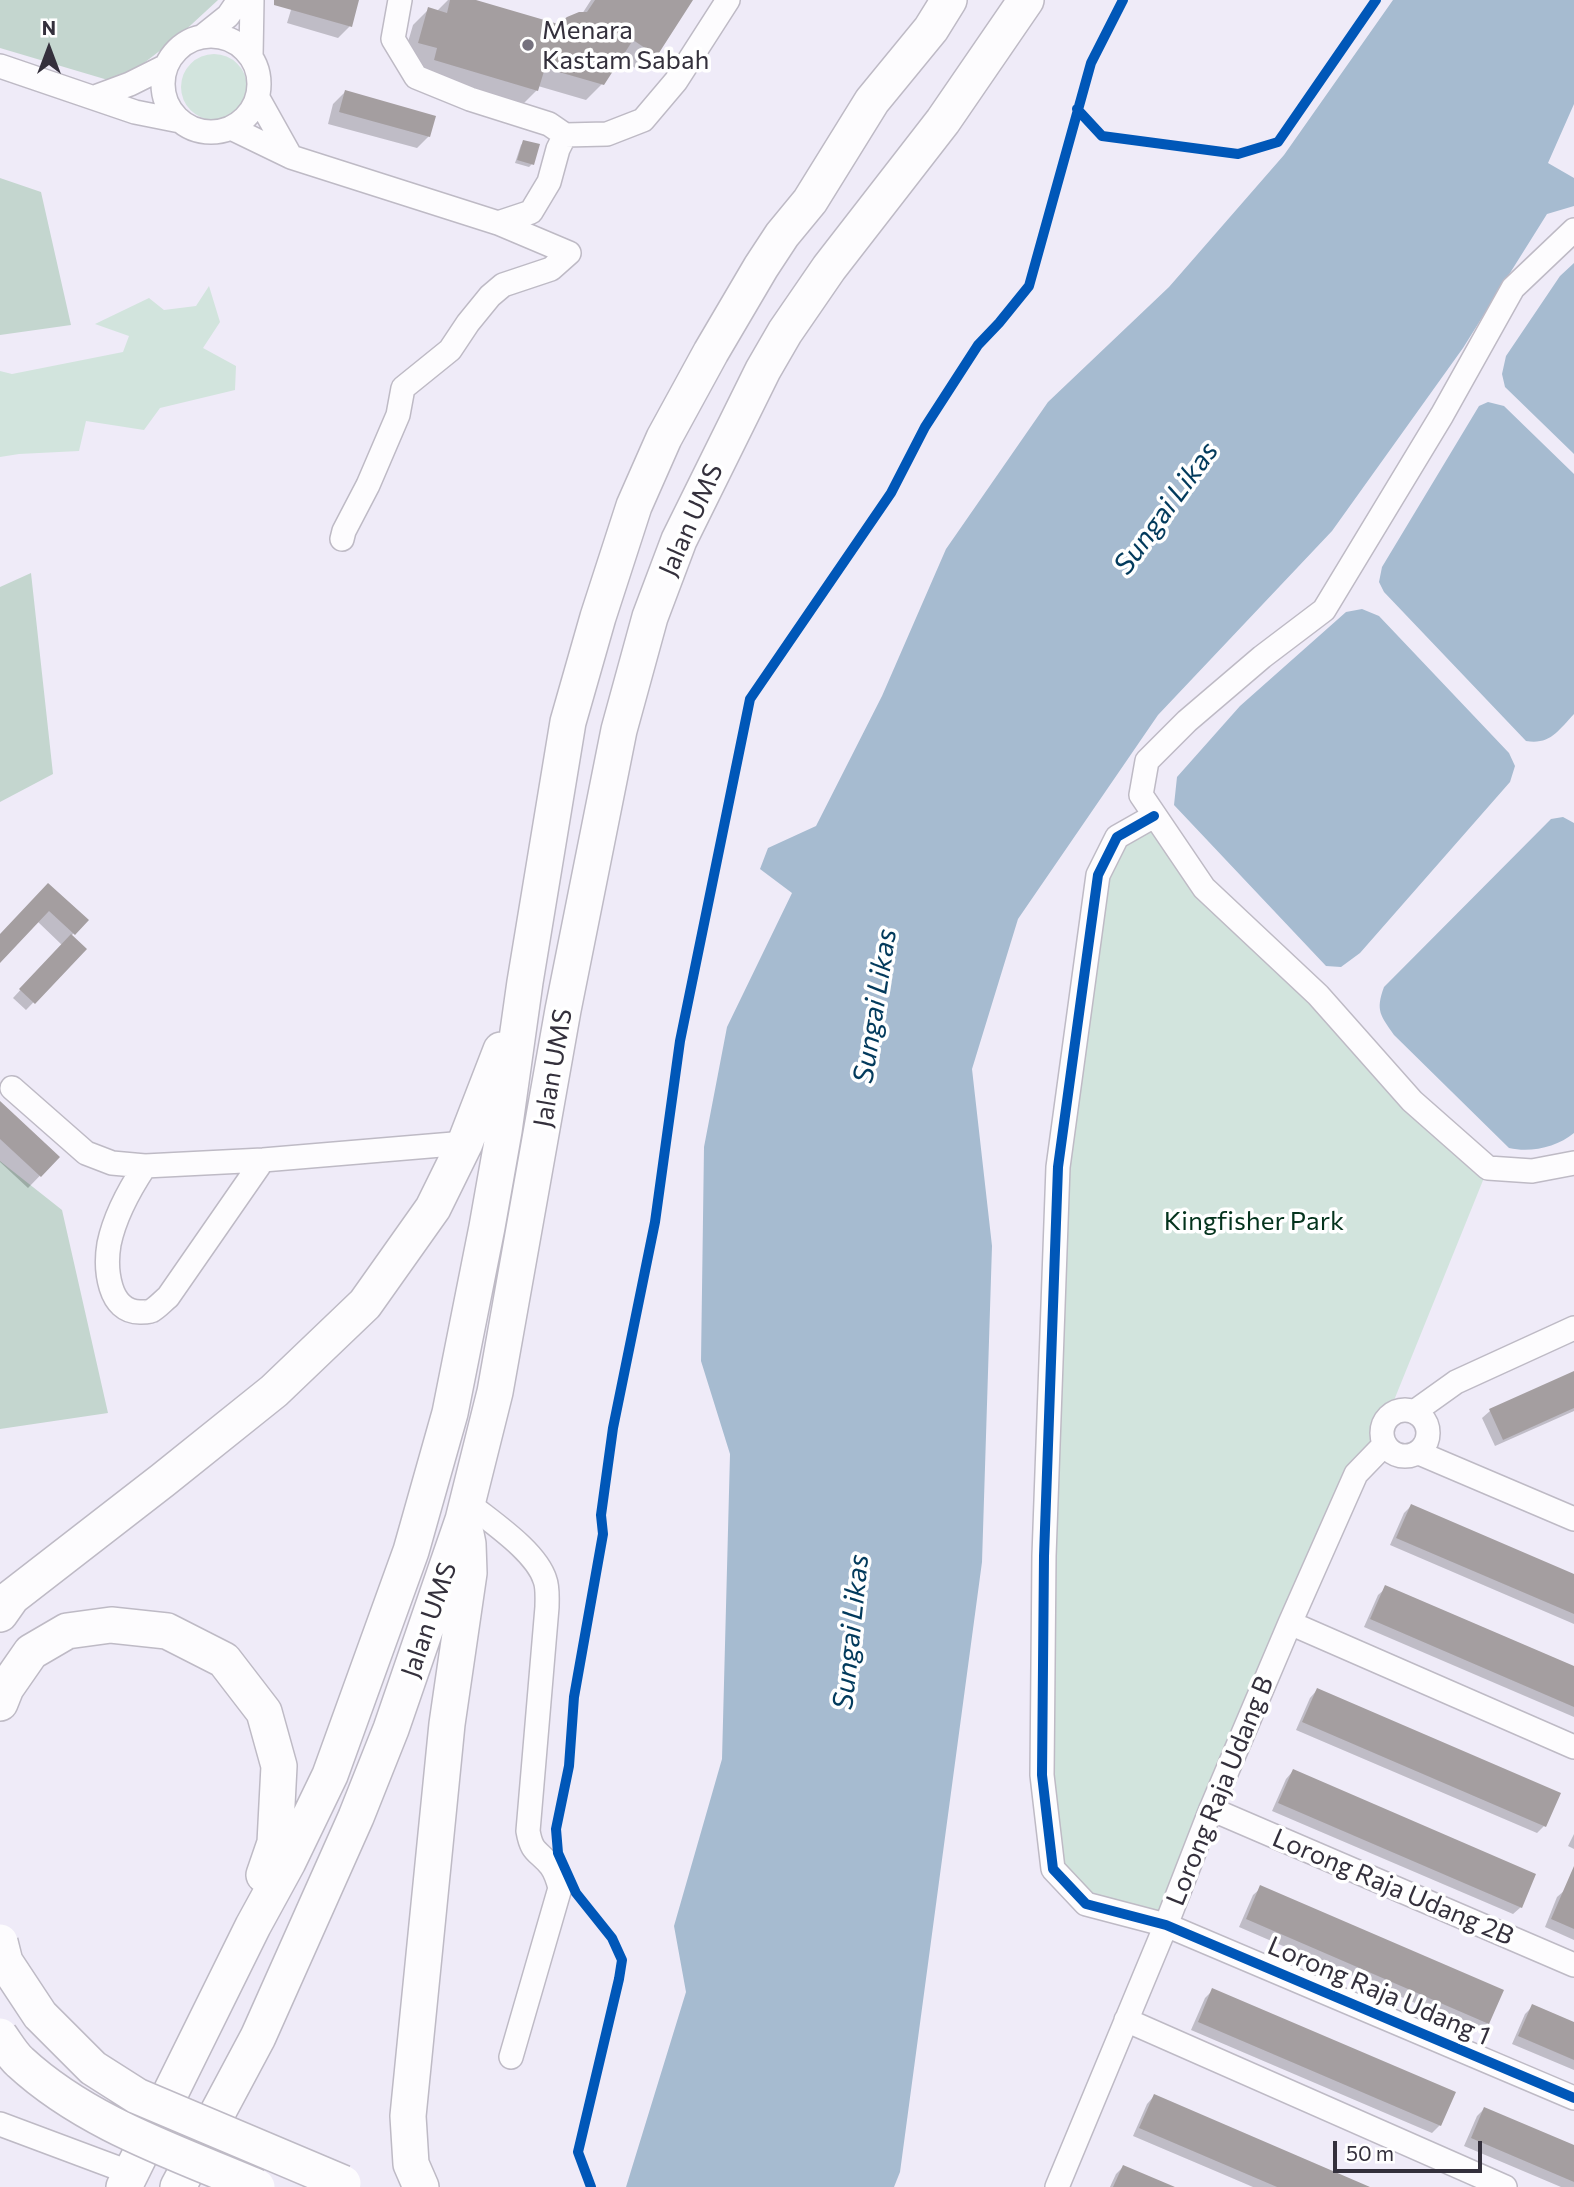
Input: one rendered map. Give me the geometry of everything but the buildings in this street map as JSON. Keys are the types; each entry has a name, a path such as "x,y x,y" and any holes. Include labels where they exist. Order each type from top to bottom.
{"highway":[{"name":"Jalan UMS","path":"127,2180 330,1775 411,1551 450,1413 502,1143 525,982 568,722 634,506 664,438 761,267 782,235 810,201 873,101 931,29 949,0"},
{"name":"Jalan UMS","path":"178,2187 258,2037 346,1840 391,1729 465,1512 495,1392 563,1010 619,730 650,617 679,540 763,370 785,332 829,268 943,121 1026,0"},
{"path":"0,1614 12,1597 274,1391 365,1304 433,1208 465,1143 525,982"},
{"path":"421,2187 411,2164 408,2116 447,1724 468,1573 465,1512"},
{"path":"0,1703 5,1688 31,1652 67,1631 111,1625 167,1631 224,1660 264,1712 279,1766 275,1843 235,1962"},
{"path":"0,1942 5,1962 40,2015 93,2068 136,2096 348,2185"},
{"path":"0,2036 18,2060 79,2106 122,2129 257,2187"}],"street":[{"path":"180,121 167,105 162,86 166,66 180,46 203,36 228,16 239,0"},
{"path":"251,56 252,0"},
{"path":"400,0 393,39 416,77 470,99 549,124 565,135 607,134 643,120 676,80 728,0"},
{"path":"0,66 135,111 180,121 196,130 214,133 231,128 248,116 258,98 260,83 258,69 242,46 230,39 203,36"},
{"path":"95,97 130,85 166,66"},
{"path":"258,98 291,157"},
{"path":"231,128 291,157 498,223 569,253 551,270 503,285 490,296 450,349 403,388 398,415 342,539"},
{"path":"498,223 531,212 549,182 558,149 565,135"},
{"path":"1574,230 1513,288 1443,415 1324,610 1262,657 1187,721 1147,761 1142,794 1203,888 1318,995 1412,1101 1488,1168 1532,1171 1574,1163"},
{"name":"Lorong Raja Udang 1","path":"1154,816 1117,837 1098,875 1058,1167 1044,1556 1042,1775 1053,1869 1086,1904 1166,1925 1574,2098"},
{"path":"12,1088 86,1153 112,1163 145,1166 263,1160 465,1143"},
{"path":"145,1166 128,1191 109,1245 107,1270 111,1288 120,1305 133,1312 151,1311 167,1297 263,1160"},
{"path":"1414,1412 1456,1382 1574,1328"},
{"path":"1400,1410 1414,1412 1426,1423 1428,1439 1419,1453 1406,1457 1394,1454 1385,1444 1382,1430 1388,1418 1400,1410"},
{"name":"Lorong Raja Udang B","path":"1057,2187 1290,1623 1356,1474 1385,1444"},
{"path":"1419,1453 1574,1519"},
{"path":"465,1512 511,1538 538,1564 546,1581 547,1607 528,1831 530,1843 537,1854 550,1864 560,1888 511,2057"},
{"path":"1290,1623 1574,1747"},
{"name":"Lorong Raja Udang 2B","path":"1211,1809 1574,1965"},
{"path":"1126,2020 1505,2187"},
{"path":"0,2124 127,2180"}],"green space":[{"path":"214,54 237,64 247,87 237,110 214,120 191,110 181,87 191,64"},
{"path":"209,286 220,322 203,348 236,366 235,390 160,408 144,430 86,421 79,451 0,457 0,371 12,374 123,352 129,336 95,324 149,298 164,310 196,306"},
{"name":"Kingfisher Park","path":"1154,816 1204,888 1488,1168 1382,1430 1385,1444 1356,1474 1166,1925 1086,1904 1053,1869 1053,1336 1094,914 1117,837"}],"shaded area":[{"path":"0,0 218,0 179,36 118,83 0,48"},
{"path":"0,178 41,192 71,325 0,335"},
{"path":"31,573 53,774 0,802 0,587"},
{"path":"0,1161 62,1210 108,1413 0,1429"}],"water":[{"name":"Sungai Likas","path":"1393,0 1574,0 1574,104 1548,163 1574,178 1574,206 1547,214 1463,348 1332,531 1158,715 1018,919 972,1069 992,1246 982,1562 900,2172 894,2187 626,2187 686,1992 674,1926 722,1759 730,1454 701,1361 704,1147 727,1027 792,893 760,869 768,848 816,826 882,696 946,549 1048,402 1169,287 1284,155"},
{"path":"1574,263 1574,454 1505,387 1502,374 1506,356 1560,276"},
{"path":"1488,402 1504,406 1574,474 1574,714 1558,731 1541,741 1526,741 1384,592 1379,582 1382,567 1479,406"},
{"path":"1362,609 1379,616 1509,753 1515,766 1510,782 1360,953 1341,967 1326,966 1174,805 1177,777 1240,706 1346,612"},
{"path":"1563,817 1574,823 1574,1133 1552,1145 1535,1149 1509,1148 1394,1035 1383,1018 1380,1002 1384,987 1551,819"}],"cycle path":[{"path":"591,2187 578,2152 622,1960 612,1938 576,1893 558,1853 556,1829 569,1766 574,1697 603,1534 601,1515 613,1428 655,1222 680,1041 750,699 891,493 925,427 978,345 1029,286 1091,63 1123,0"},
{"path":"1077,109 1102,136 1238,154 1278,142 1376,0"},
{"path":"1154,816 1117,837 1098,875 1058,1167 1044,1556 1042,1775 1053,1869 1086,1904 1166,1925 1574,2098"}],"place":[{"name":"Menara Kastam Sabah","path":"528,45"}]}
